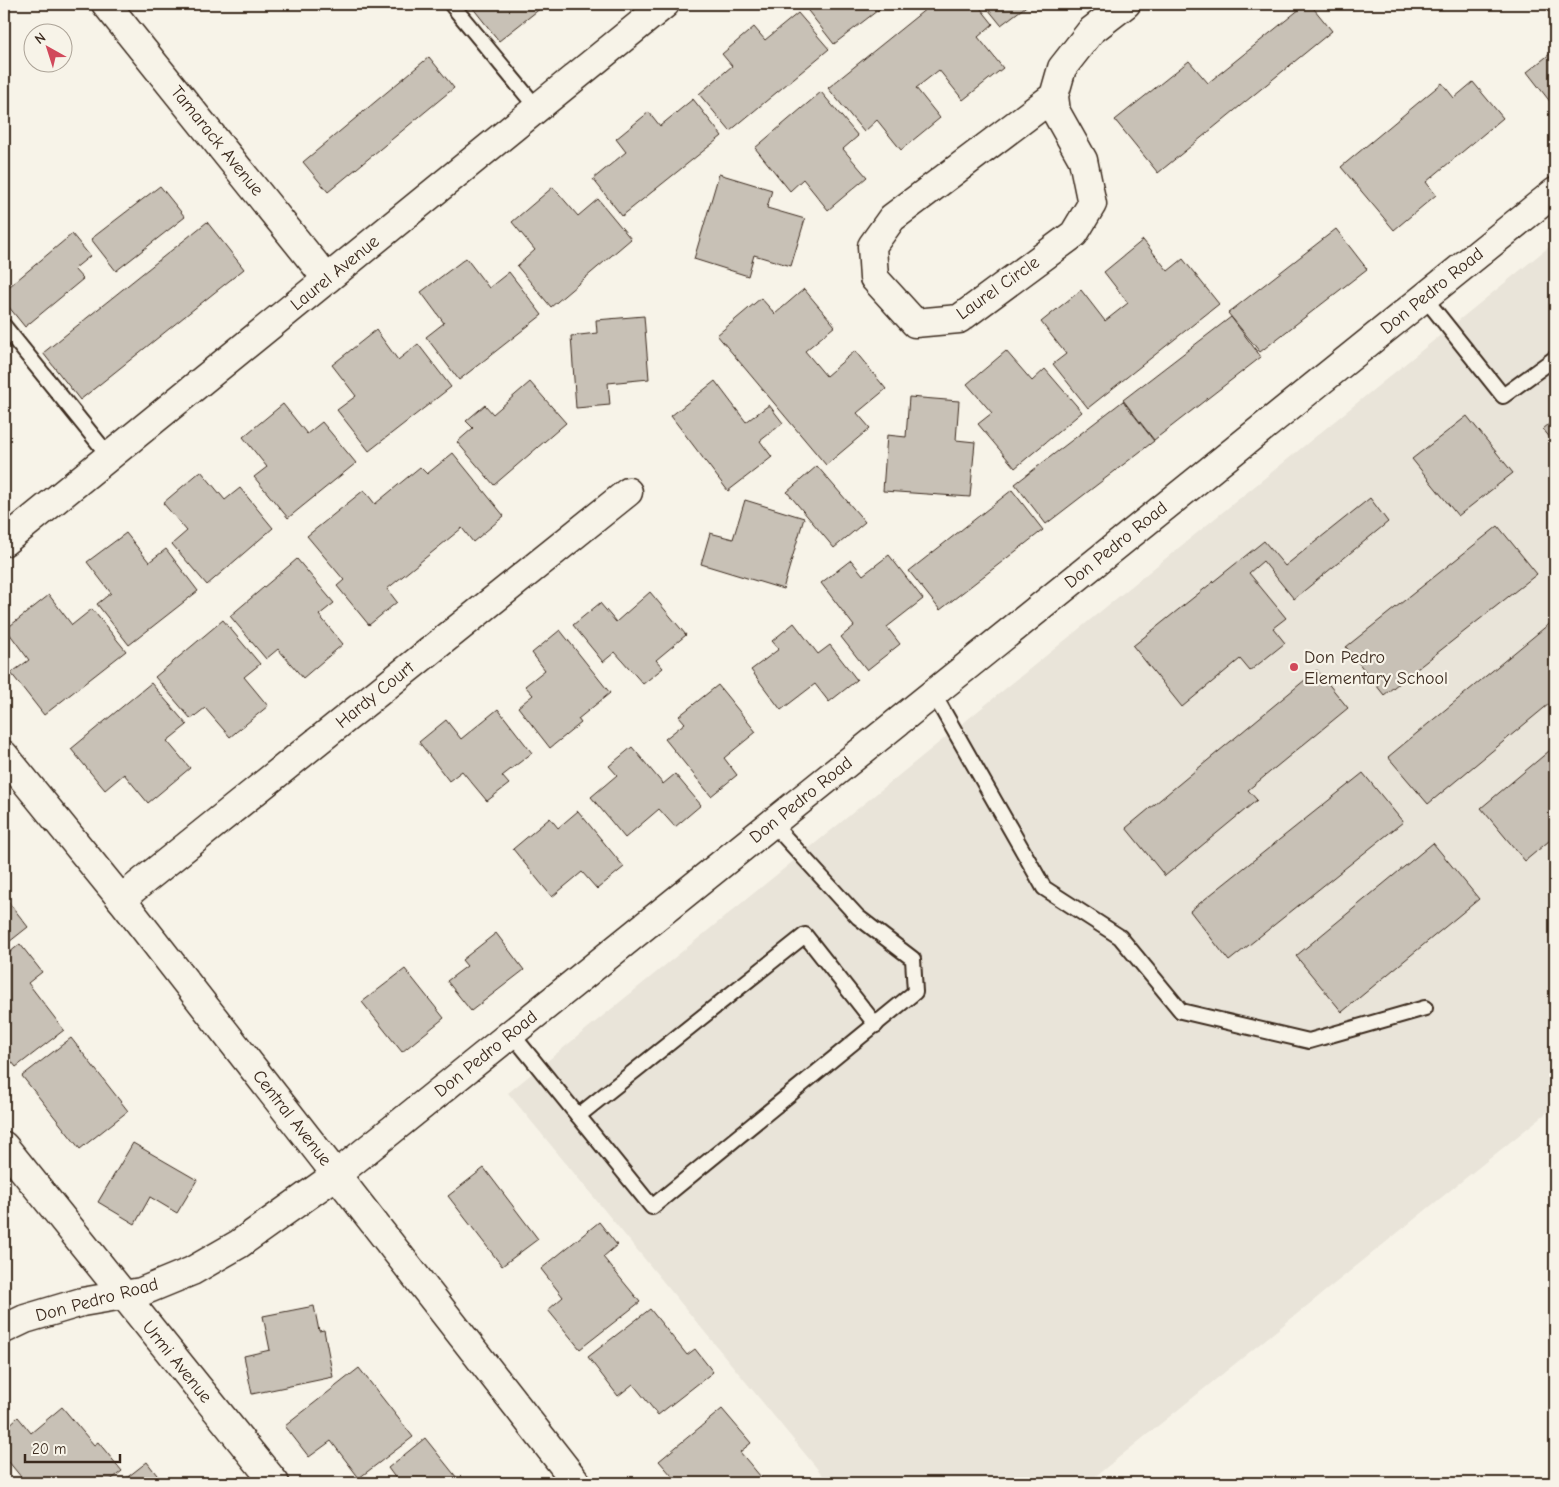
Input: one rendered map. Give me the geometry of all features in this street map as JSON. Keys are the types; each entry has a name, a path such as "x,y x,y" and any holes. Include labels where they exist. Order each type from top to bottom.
{"street":[{"name":"Tamarack Avenue","path":"106,4 327,279"},
{"name":"Laurel Avenue","path":"4,542 665,4"},
{"path":"1054,96 1062,68 1091,31 1126,4"},
{"name":"Laurel Circle","path":"1054,96 1056,112 1083,160 1092,204 1074,234 959,319 915,323 874,278 872,246 892,218 1054,96"},
{"name":"Don Pedro Road","path":"4,1328 25,1319 82,1302 141,1292 192,1271 239,1244 336,1175 1555,192"},
{"name":"Hardy Court","path":"121,899 628,492"},
{"name":"Central Avenue","path":"4,755 121,899 577,1483"},
{"name":"Urmi Avenue","path":"4,1146 275,1483"}],"lane":[{"path":"451,4 537,108"},
{"path":"1424,297 1503,396 1555,358"},
{"path":"4,326 109,456"},
{"path":"933,693 1044,888 1120,937 1181,1011 1309,1041 1425,1008"},
{"path":"512,1033 652,1208 915,992 913,958 858,917 772,823"},
{"path":"578,1116 804,935 876,1025"}],"shaded area":[{"name":"Don Pedro Elementary School","path":"1555,242 1555,1106 1087,1483 829,1483 508,1093"}],"building":[{"path":"476,4 546,4 499,41 472,7"},
{"path":"809,4 886,4 834,44 805,7"},
{"path":"932,4 977,4 993,24 978,37 1003,68 963,100 939,70 916,88 940,118 901,150 877,120 864,132 828,88"},
{"path":"984,4 1029,4 1001,25"},
{"path":"1306,4 1310,4 1332,31 1158,173 1115,120 1189,61 1208,83"},
{"path":"798,13 829,49 730,131 699,94 732,66 722,54 754,27 765,40"},
{"path":"1555,50 1555,108 1527,72"},
{"path":"429,57 454,88 328,192 303,162"},
{"path":"1473,82 1503,118 1426,182 1436,195 1394,230 1341,167 1442,83 1454,98"},
{"path":"821,92 858,136 843,149 867,177 828,210 803,179 790,191 755,148"},
{"path":"693,99 722,136 622,216 593,179 626,152 616,139 649,112 660,126"},
{"path":"719,174 772,190 767,208 805,219 791,266 754,255 748,276 694,259"},
{"path":"160,186 185,217 116,271 91,239"},
{"path":"553,187 578,216 598,199 631,239 551,307 517,266 535,250 512,222"},
{"path":"207,222 244,269 80,400 43,353"},
{"path":"1336,229 1367,269 1260,352 1228,313"},
{"path":"72,234 90,256 74,269 83,279 25,327 4,301 4,291"},
{"path":"1143,240 1168,271 1183,259 1219,304 1088,408 1053,364 1066,354 1041,322 1081,290 1105,321 1128,303 1104,272"},
{"path":"466,258 489,288 509,272 542,315 459,380 426,337 444,323 421,292"},
{"path":"804,289 835,326 805,351 826,376 855,351 886,389 857,413 870,428 826,465 717,335 761,298 775,314"},
{"path":"644,316 649,379 608,383 610,405 576,408 571,336 597,333 596,320"},
{"path":"1231,317 1261,357 1154,440 1123,400"},
{"path":"376,330 398,360 418,344 451,387 369,451 337,410 356,396 332,365"},
{"path":"1006,351 1032,381 1045,369 1082,412 1015,468 978,424 992,413 967,384"},
{"path":"715,381 746,422 769,405 783,423 760,441 772,457 728,491 671,416"},
{"path":"530,382 566,423 494,485 457,442 473,428 466,421 485,405 493,414"},
{"path":"909,397 959,401 956,440 975,442 970,497 883,491 887,435 906,437"},
{"path":"1123,401 1154,441 1046,524 1015,484"},
{"path":"283,404 307,434 322,422 356,463 288,518 254,477 267,467 243,437"},
{"path":"1467,416 1513,473 1458,516 1412,459"},
{"path":"1555,419 1555,444 1543,429"},
{"path":"453,453 504,516 473,542 462,528 387,589 397,602 369,625 337,586 344,580 307,536 364,490 375,504 420,467 427,474"},
{"path":"817,466 865,522 834,548 787,492"},
{"path":"201,471 225,500 240,488 273,528 207,585 172,544 187,531 163,503"},
{"path":"1012,490 1043,530 940,610 909,571"},
{"path":"1370,498 1388,522 1294,599 1263,561 1249,573 1286,618 1273,628 1285,643 1250,671 1240,659 1182,707 1133,646 1264,541 1285,566"},
{"path":"745,500 804,518 783,589 701,564 710,533 733,539"},
{"path":"1498,526 1537,574 1384,695 1346,647"},
{"path":"126,533 149,562 166,549 198,591 129,645 97,604 111,593 87,562"},
{"path":"889,555 923,599 887,627 900,644 867,670 841,637 854,626 821,583 851,560 863,575"},
{"path":"297,559 334,603 319,615 343,644 303,678 278,649 266,659 230,616"},
{"path":"650,592 686,635 656,660 663,668 643,684 615,652 603,662 573,625 600,603 616,622"},
{"path":"49,595 72,625 92,609 126,651 44,715 11,673 29,660 6,629"},
{"path":"1555,619 1555,699 1428,804 1388,757"},
{"path":"223,620 260,664 244,677 268,706 230,737 205,708 191,719 155,677"},
{"path":"794,623 818,654 830,645 857,680 829,702 815,684 781,710 751,670 779,649 772,641"},
{"path":"560,630 610,693 578,719 581,723 550,748 518,707 533,695 525,686 545,670 532,653"},
{"path":"1317,670 1348,708 1248,790 1257,800 1165,876 1126,828"},
{"path":"151,683 187,725 167,741 190,768 148,803 124,774 105,790 71,749"},
{"path":"718,685 756,732 724,758 737,775 711,796 665,739 685,723 679,716"},
{"path":"498,709 532,753 502,776 509,784 487,801 462,771 449,781 419,742 446,720 461,739"},
{"path":"1555,746 1555,836 1525,861 1481,808"},
{"path":"632,747 663,784 675,774 701,805 675,827 659,809 625,838 591,797 617,775 609,766"},
{"path":"1363,773 1403,822 1229,961 1190,911"},
{"path":"578,811 624,867 597,889 582,872 552,897 513,849 550,818 558,828"},
{"path":"1433,843 1479,899 1342,1012 1296,956"},
{"path":"4,896 28,927 4,946"},
{"path":"496,933 524,970 471,1011 447,981 467,966 462,960"},
{"path":"20,944 42,972 28,983 64,1030 16,1067 4,1052 4,957"},
{"path":"405,969 444,1018 402,1052 362,1002"},
{"path":"71,1038 128,1111 80,1149 22,1076"},
{"path":"133,1143 197,1180 177,1213 150,1197 135,1224 98,1202"},
{"path":"484,1168 538,1239 502,1266 448,1196"},
{"path":"599,1222 617,1245 603,1257 640,1302 580,1349 548,1310 563,1297 541,1269"},
{"path":"314,1306 319,1331 324,1330 333,1377 252,1394 244,1356 270,1350 263,1316"},
{"path":"650,1309 687,1355 695,1349 713,1372 658,1415 633,1384 618,1396 588,1357"},
{"path":"359,1368 413,1437 359,1478 331,1441 309,1457 285,1426"},
{"path":"62,1407 94,1445 98,1442 122,1471 107,1483 63,1483 57,1476 49,1483 26,1483 4,1456 4,1430 18,1417 31,1433"},
{"path":"722,1409 751,1443 740,1452 766,1483 678,1483 659,1461"},
{"path":"425,1438 461,1483 399,1483 388,1468"},
{"path":"147,1462 163,1483 120,1483"}],"place":[{"name":"Don Pedro Elementary School","path":"1294,667"}]}
